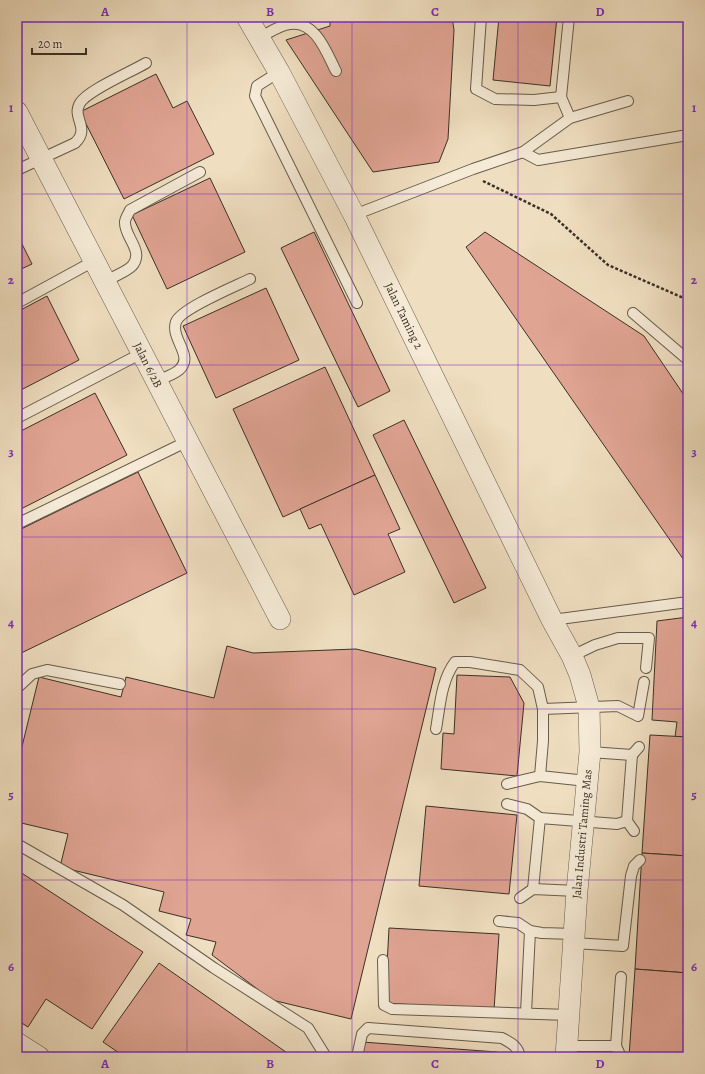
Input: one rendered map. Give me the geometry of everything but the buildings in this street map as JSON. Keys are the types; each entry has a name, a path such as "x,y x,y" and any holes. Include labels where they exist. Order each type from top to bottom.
{"street":[{"name":"Jalan Taming 2","path":"247,17 279,72 354,215 552,620"},
{"name":"Jalan 6/2B","path":"17,112 280,619"},
{"name":"Jalan Industri Taming Mas","path":"552,620 572,656 580,675 589,707 590,752 573,938 567,1052"},
{"path":"17,1043 39,1057"}],"lane":[{"path":"481,17 476,89 496,99 534,100 561,97"},
{"path":"569,17 561,97 570,118"},
{"path":"259,38 291,23 306,26 317,36 336,71"},
{"path":"17,170 75,143 81,138 82,128 78,116 79,104 87,95 146,63"},
{"path":"279,72 257,86 255,96 357,303"},
{"path":"354,215 523,152 570,118 628,101"},
{"path":"523,152 538,160 688,135"},
{"path":"105,282 132,266 136,259 136,248 127,230 125,222 130,210 200,172"},
{"path":"17,302 94,261"},
{"path":"156,381 178,371 184,364 184,354 174,331 176,321 184,312 250,279"},
{"path":"633,314 688,360"},
{"path":"17,418 142,353"},
{"path":"17,524 188,441"},
{"path":"552,620 688,602"},
{"path":"572,656 595,645 618,638 649,638 646,668"},
{"path":"436,729 443,687 448,671 455,662 470,662 520,670 538,687 543,709 543,741 540,776"},
{"path":"17,688 32,674 47,670 120,684"},
{"path":"543,709 618,706 638,716 644,682"},
{"path":"634,831 627,821 632,756 639,747"},
{"path":"590,752 632,756"},
{"path":"507,784 540,776 587,781"},
{"path":"508,804 527,809 540,818 583,820 617,824 627,821"},
{"path":"533,889 540,818"},
{"path":"17,844 123,905 214,968 308,1028 326,1057"},
{"path":"499,921 518,923 530,931 623,946 632,876 634,866 640,860"},
{"path":"520,898 533,889 577,891"},
{"path":"526,1013 530,931"},
{"path":"383,960 384,1005 392,1009 569,1015"},
{"path":"621,977 616,1046 621,1057"},
{"path":"357,1057 362,1034 368,1028 374,1028 502,1038 513,1043 519,1050 520,1057"},
{"path":"567,1052 616,1046"}],"path":[{"path":"467,172 501,191 551,214 608,265 688,300"}]}
